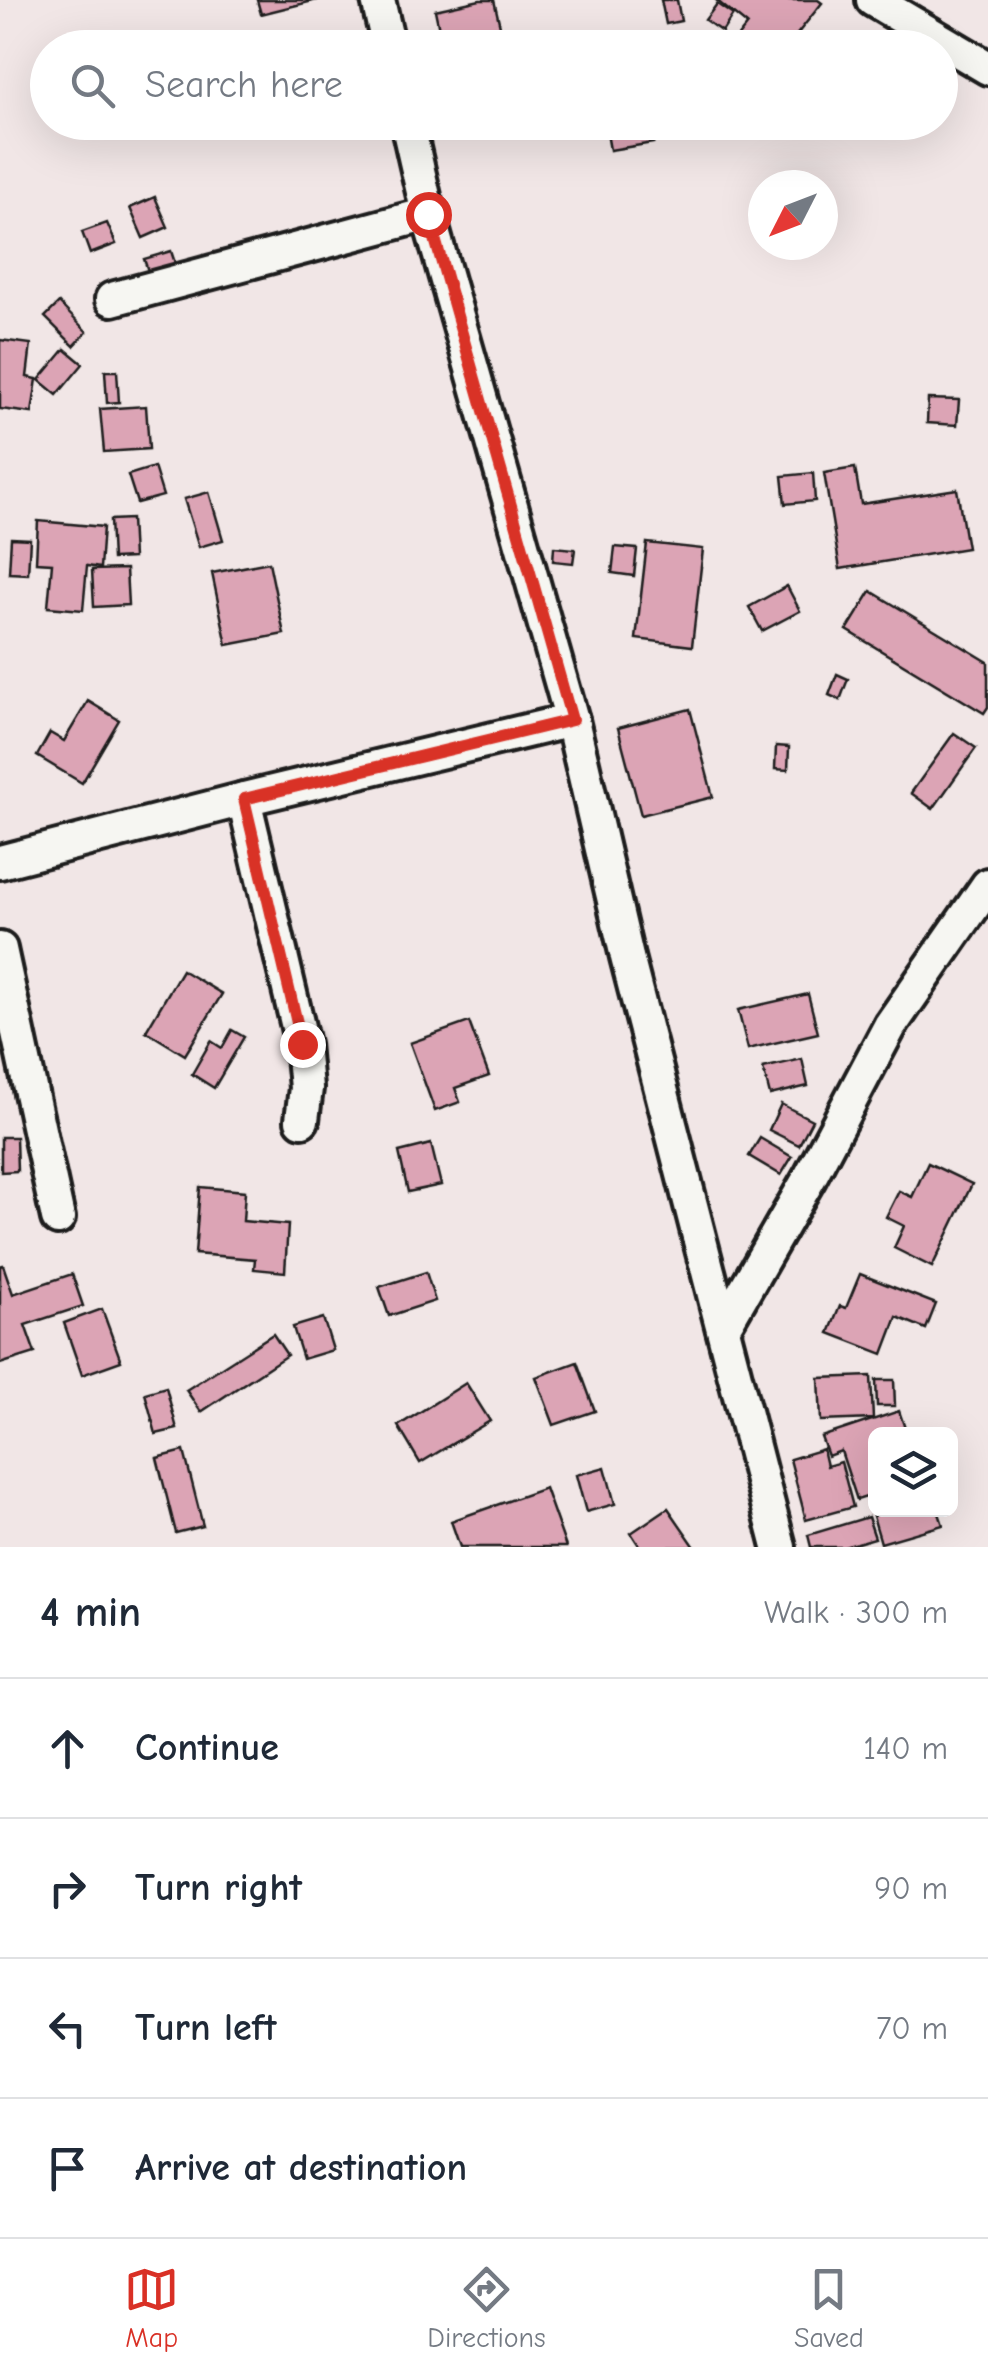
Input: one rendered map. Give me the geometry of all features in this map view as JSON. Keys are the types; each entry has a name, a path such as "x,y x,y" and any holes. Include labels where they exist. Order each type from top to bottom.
{"street":[{"path":"378,0 385,30"},
{"path":"873,0 924,30"},
{"path":"958,50 988,68"},
{"path":"411,140 428,214 572,720 627,956 779,1547"},
{"path":"112,298 428,214"},
{"path":"0,862 572,720"},
{"path":"244,799 302,1044 306,1088 302,1120"},
{"path":"722,1328 810,1177 890,1026 988,885"},
{"path":"0,949 58,1218"}],"building":[{"path":"257,0 317,0 261,14"},
{"path":"494,0 501,30 439,30 435,10"},
{"path":"661,0 677,0 681,21 666,24"},
{"path":"716,0 822,3 800,30 743,30 747,25"},
{"path":"717,4 733,15 723,30 705,20"},
{"path":"608,140 653,143 610,150"},
{"path":"155,197 168,227 143,238 130,208"},
{"path":"107,223 116,244 90,254 82,232"},
{"path":"171,251 178,272 151,280 144,259"},
{"path":"59,303 87,332 74,346 45,317"},
{"path":"0,340 31,344 27,377 37,379 32,413 0,409"},
{"path":"65,349 83,364 57,395 39,380"},
{"path":"105,371 117,371 119,402 107,403"},
{"path":"928,399 959,400 957,425 927,423"},
{"path":"146,406 149,449 104,452 100,409"},
{"path":"154,467 163,496 137,503 128,475"},
{"path":"855,468 861,504 957,489 967,548 840,569 824,473"},
{"path":"813,473 815,501 785,504 782,476"},
{"path":"209,492 223,540 199,547 184,499"},
{"path":"131,519 133,558 112,559 110,520"},
{"path":"38,521 103,527 100,568 87,566 83,610 48,607 52,563 36,562"},
{"path":"11,538 30,539 28,574 9,573"},
{"path":"647,543 703,549 692,646 636,639"},
{"path":"554,547 575,549 573,563 553,561"},
{"path":"615,547 637,549 634,576 612,573"},
{"path":"269,562 284,634 227,645 212,573"},
{"path":"126,569 128,605 94,607 92,570"},
{"path":"787,586 800,611 762,631 749,607"},
{"path":"871,591 988,662 988,707 984,713 847,630"},
{"path":"837,674 848,679 840,700 829,695"},
{"path":"88,701 119,720 82,783 37,756 50,733 64,741"},
{"path":"690,709 713,797 641,815 618,728"},
{"path":"954,733 976,748 933,809 911,793"},
{"path":"776,746 789,747 788,770 775,769"},
{"path":"182,970 222,994 185,1055 146,1031"},
{"path":"808,994 818,1033 748,1049 738,1010"},
{"path":"469,1022 489,1076 455,1088 460,1102 435,1111 410,1043"},
{"path":"232,1030 244,1037 214,1088 192,1074 211,1041 222,1048"},
{"path":"802,1059 808,1086 770,1095 763,1068"},
{"path":"781,1104 812,1120 799,1145 769,1130"},
{"path":"1,1137 16,1137 17,1171 1,1172"},
{"path":"760,1138 792,1157 781,1175 749,1156"},
{"path":"431,1144 441,1185 408,1192 399,1152"},
{"path":"928,1163 972,1184 932,1267 894,1248 904,1226 886,1217 899,1191 912,1197"},
{"path":"200,1187 245,1191 243,1221 288,1225 285,1272 254,1269 255,1259 195,1254"},
{"path":"3,1265 13,1294 72,1274 83,1306 25,1325 35,1353 0,1364 0,1266"},
{"path":"426,1272 435,1301 389,1316 379,1287"},
{"path":"860,1274 936,1304 926,1329 897,1317 883,1354 829,1333 840,1306 846,1308"},
{"path":"102,1309 121,1361 82,1375 64,1323"},
{"path":"323,1318 333,1350 303,1359 293,1327"},
{"path":"273,1334 287,1355 201,1412 186,1390"},
{"path":"577,1362 595,1411 554,1425 536,1377"},
{"path":"871,1376 873,1419 821,1421 819,1378"},
{"path":"876,1380 894,1380 895,1406 877,1406"},
{"path":"466,1383 490,1421 420,1463 398,1426"},
{"path":"166,1387 177,1429 156,1434 145,1393"},
{"path":"899,1411 905,1427 868,1427 868,1497 857,1500 841,1451 828,1456 821,1437"},
{"path":"823,1449 827,1466 841,1462 853,1507 806,1520 790,1459"},
{"path":"184,1451 203,1526 176,1533 157,1458"},
{"path":"605,1467 615,1504 586,1512 576,1475"},
{"path":"545,1488 566,1547 460,1547 451,1521"},
{"path":"668,1508 695,1547 640,1547 631,1533"},
{"path":"868,1517 875,1538 844,1547 811,1547 808,1535"},
{"path":"873,1517 940,1517 943,1525 881,1543"}],"route":[{"path":"302,1044 244,799 572,720 428,214"}]}
